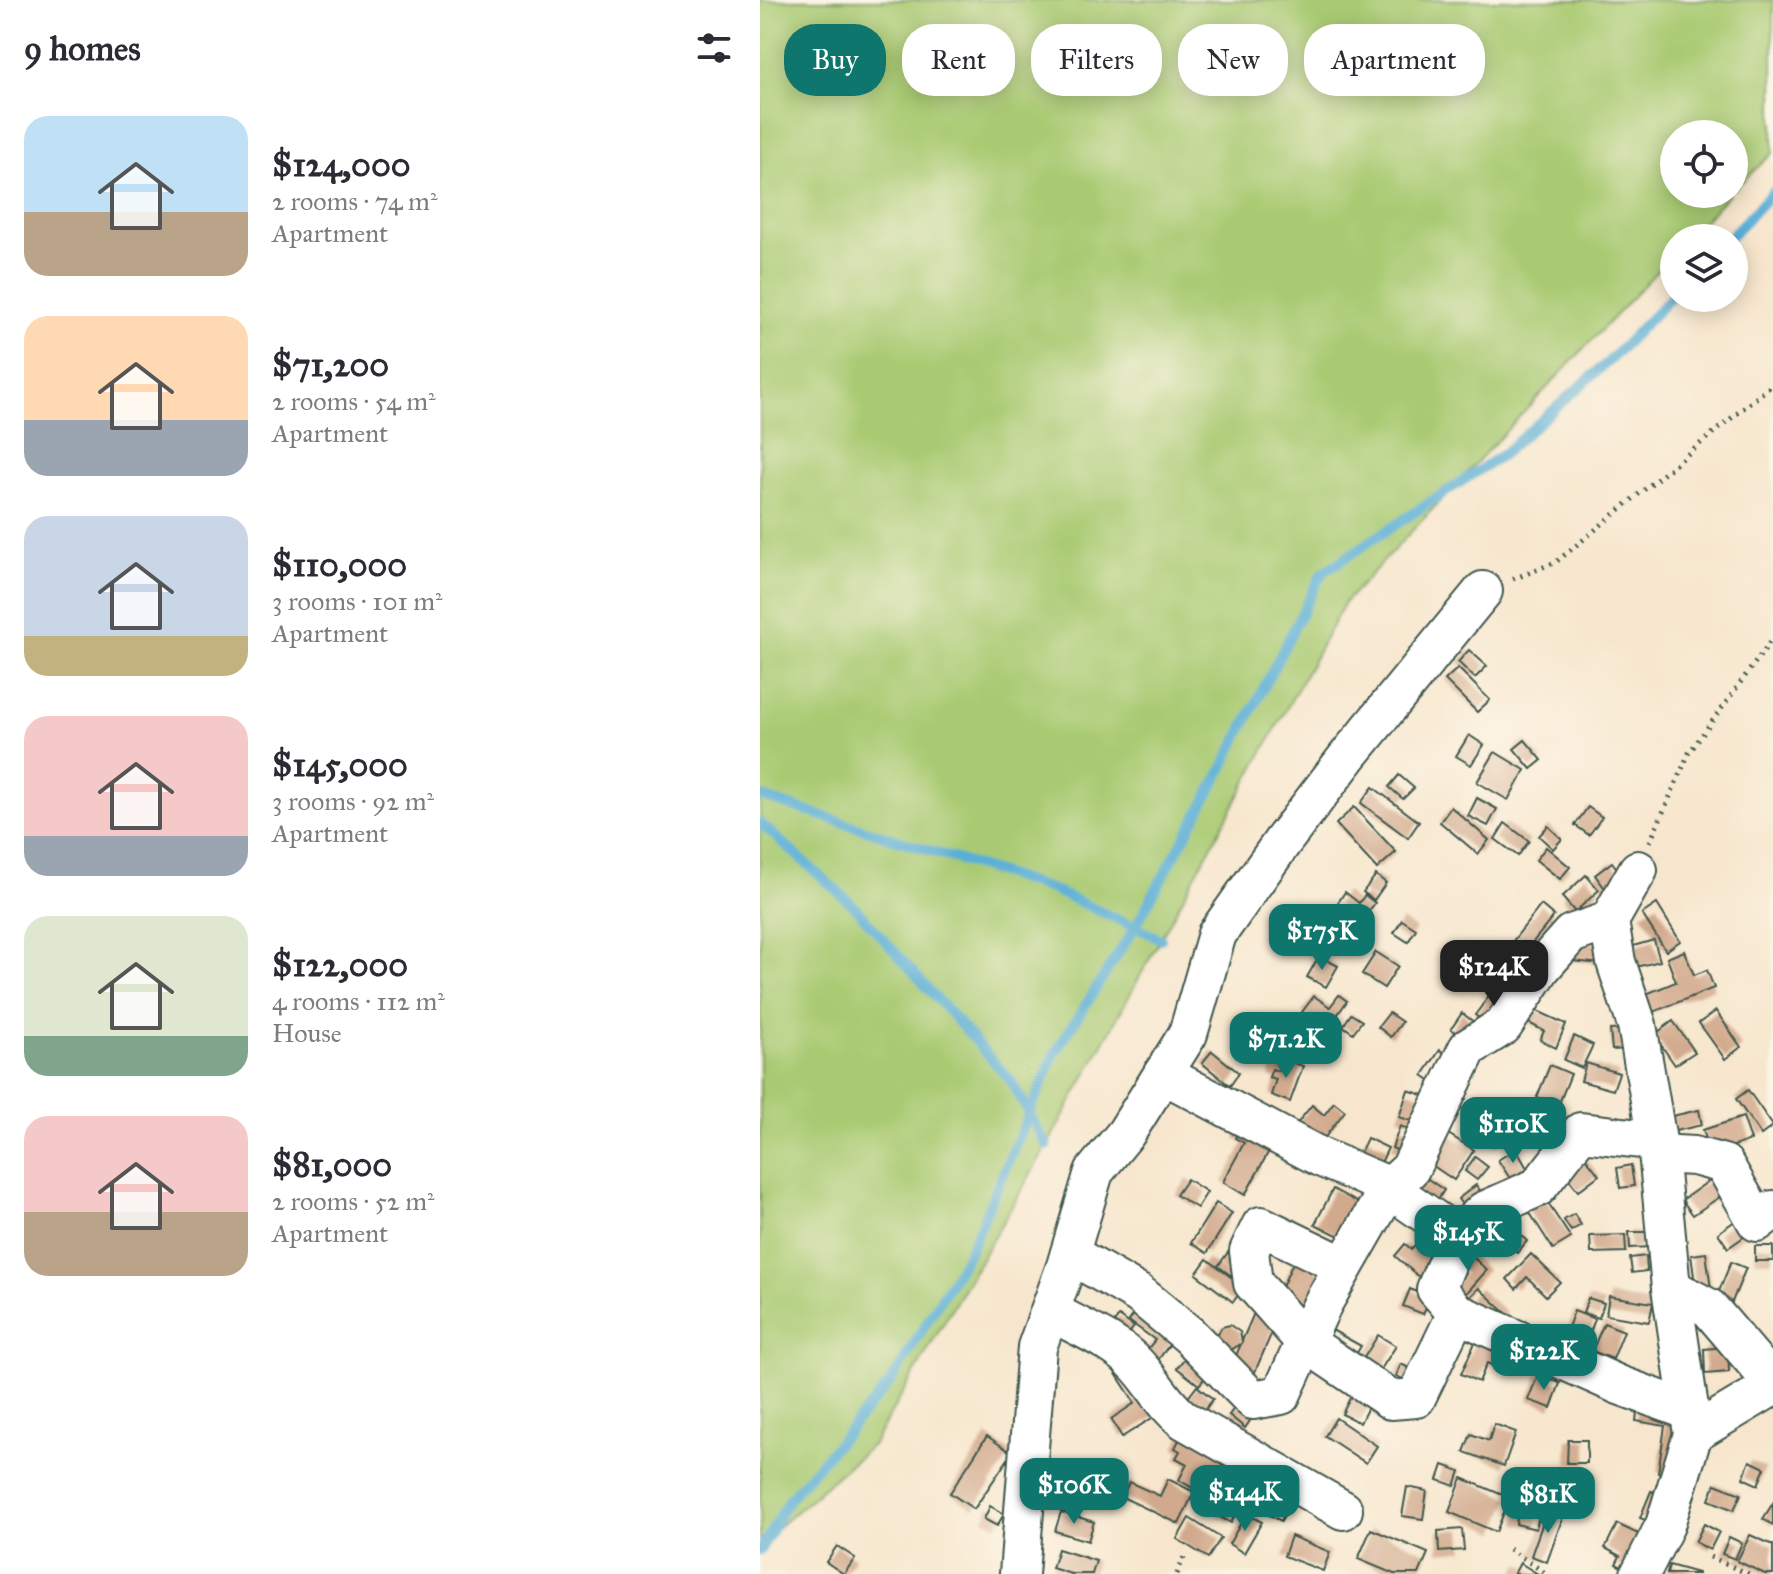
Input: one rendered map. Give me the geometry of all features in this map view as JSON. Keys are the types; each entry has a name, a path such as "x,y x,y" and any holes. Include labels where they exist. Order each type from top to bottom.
{"street":[{"path":"1019,1574 1037,1347 1070,1254 1094,1172 1126,1133 1188,1034 1217,934 1348,756 1483,591"},
{"path":"1638,870 1609,921 1616,962 1637,1025 1658,1148 1671,1288 1692,1423 1665,1525 1640,1574"},
{"path":"1070,1254 1139,1294 1189,1335 1253,1400 1281,1395 1323,1303 1389,1188 1410,1169 1468,1048 1503,1026 1541,968 1571,934 1609,921"},
{"path":"1163,1074 1320,1157 1389,1188 1458,1236"},
{"path":"1692,1423 1619,1385 1457,1313 1436,1289 1458,1236 1484,1211 1538,1187 1581,1132 1724,1164 1757,1222 1773,1210"},
{"path":"1344,1266 1261,1226 1249,1251 1253,1283 1305,1342 1391,1400 1416,1398 1457,1313"},
{"path":"1671,1288 1709,1308 1773,1384 1692,1423"},
{"path":"1050,1311 1127,1356 1165,1403 1184,1420 1343,1510"}],"path":[{"path":"1483,591 1556,562 1773,384"},
{"path":"1638,870 1689,753 1773,638"},
{"path":"1509,1549 1547,1574"},
{"path":"1177,1574 1186,1552"},
{"path":"1710,1557 1749,1574"}],"green space":[{"path":"760,0 1773,0 1773,153 1748,176 1748,120 1660,120 1660,208 1716,208 1701,224 1660,224 1660,268 1345,602 1047,1146 873,1444 760,1543"}],"building":[{"path":"1469,650 1487,666 1475,678 1458,662"},
{"path":"1458,668 1490,700 1477,712 1445,680"},
{"path":"1469,735 1484,745 1471,765 1456,756"},
{"path":"1525,740 1542,760 1531,769 1514,749"},
{"path":"1495,752 1525,770 1508,800 1477,782"},
{"path":"1399,775 1414,788 1403,799 1389,787"},
{"path":"1373,787 1419,822 1408,838 1361,803"},
{"path":"1477,798 1497,809 1488,826 1468,816"},
{"path":"1354,807 1396,852 1377,869 1336,824"},
{"path":"1451,807 1489,840 1478,854 1440,822"},
{"path":"1588,807 1602,817 1589,835 1575,825"},
{"path":"1505,823 1529,841 1518,856 1495,839"},
{"path":"1548,826 1562,839 1553,849 1539,836"},
{"path":"1546,847 1570,867 1560,879 1536,860"},
{"path":"1612,862 1624,878 1607,891 1595,875"},
{"path":"1376,875 1386,883 1374,900 1363,892"},
{"path":"1586,875 1599,890 1575,912 1562,897"},
{"path":"1345,892 1359,903 1365,895 1375,903 1355,929 1342,920 1348,912 1337,904"},
{"path":"1657,904 1680,941 1666,951 1642,914"},
{"path":"1541,905 1554,916 1525,952 1513,941"},
{"path":"1402,920 1416,929 1408,942 1394,933"},
{"path":"1574,940 1603,944 1602,964 1572,961"},
{"path":"1654,940 1660,961 1628,969 1623,949"},
{"path":"1486,945 1521,967 1509,986 1474,963"},
{"path":"1684,951 1694,975 1707,970 1714,988 1648,1014 1641,996 1676,982 1667,958"},
{"path":"1376,952 1398,966 1384,988 1362,974"},
{"path":"1319,956 1338,966 1326,987 1307,977"},
{"path":"1496,987 1514,1000 1493,1028 1475,1015"},
{"path":"1339,995 1347,1001 1327,1030 1302,1012 1314,996 1330,1007"},
{"path":"1533,1009 1566,1024 1556,1048 1540,1040 1544,1031 1527,1022"},
{"path":"1716,1011 1741,1047 1725,1059 1699,1023"},
{"path":"1389,1013 1402,1022 1391,1037 1378,1027"},
{"path":"1462,1013 1479,1026 1468,1041 1451,1029"},
{"path":"1351,1014 1362,1021 1353,1033 1343,1026"},
{"path":"1673,1021 1695,1052 1675,1065 1654,1035"},
{"path":"1628,1029 1629,1049 1612,1050 1610,1030"},
{"path":"1574,1036 1593,1045 1582,1068 1564,1060"},
{"path":"1440,1050 1457,1062 1439,1086 1423,1075"},
{"path":"1212,1051 1239,1073 1230,1086 1202,1063"},
{"path":"1283,1059 1303,1066 1290,1102 1271,1095 1276,1079 1269,1077 1272,1069 1278,1071"},
{"path":"1586,1063 1619,1073 1613,1090 1581,1081"},
{"path":"1550,1065 1571,1074 1558,1106 1537,1097"},
{"path":"1408,1090 1432,1098 1423,1125 1399,1117"},
{"path":"1748,1090 1773,1126 1761,1135 1736,1099"},
{"path":"1334,1102 1345,1111 1316,1149 1292,1130 1312,1105 1324,1115"},
{"path":"1699,1110 1702,1125 1675,1131 1672,1116"},
{"path":"1743,1117 1751,1140 1711,1154 1703,1130"},
{"path":"1493,1118 1503,1122 1507,1132 1503,1142 1493,1146 1483,1142 1479,1132 1483,1122"},
{"path":"1243,1123 1275,1140 1245,1195 1223,1182 1244,1143 1235,1138"},
{"path":"1400,1126 1417,1133 1408,1155 1392,1148"},
{"path":"1445,1132 1474,1150 1454,1180 1426,1161"},
{"path":"1367,1138 1388,1148 1380,1165 1359,1155"},
{"path":"1516,1149 1528,1170 1511,1180 1498,1160"},
{"path":"1582,1153 1599,1175 1578,1191 1561,1169"},
{"path":"1475,1157 1488,1167 1477,1180 1465,1171"},
{"path":"1631,1165 1634,1186 1620,1188 1617,1168"},
{"path":"1422,1175 1444,1190 1435,1204 1413,1189"},
{"path":"1716,1176 1727,1192 1693,1215 1682,1200"},
{"path":"1187,1179 1207,1192 1197,1208 1176,1195"},
{"path":"1476,1185 1486,1199 1468,1213 1458,1199"},
{"path":"1333,1189 1360,1204 1343,1238 1315,1224"},
{"path":"1545,1199 1571,1238 1553,1249 1528,1210"},
{"path":"1216,1203 1232,1213 1207,1253 1191,1243"},
{"path":"1494,1210 1527,1241 1517,1253 1483,1222"},
{"path":"1574,1214 1581,1225 1571,1231 1564,1220"},
{"path":"1742,1216 1752,1231 1728,1248 1718,1233"},
{"path":"1629,1232 1652,1232 1652,1247 1630,1248"},
{"path":"1625,1235 1626,1252 1591,1253 1590,1236"},
{"path":"1432,1236 1446,1249 1420,1278 1395,1256 1405,1244 1411,1249 1419,1241 1424,1245"},
{"path":"1755,1246 1773,1246 1773,1261 1755,1261"},
{"path":"1465,1250 1487,1270 1463,1297 1453,1287 1465,1273 1454,1263"},
{"path":"1229,1251 1249,1266 1238,1281 1218,1266"},
{"path":"1706,1253 1711,1289 1696,1291 1691,1255"},
{"path":"1531,1254 1560,1282 1546,1296 1527,1277 1516,1289 1507,1279"},
{"path":"1646,1256 1647,1271 1632,1273 1630,1258"},
{"path":"1207,1259 1244,1287 1233,1302 1196,1274"},
{"path":"1294,1260 1323,1273 1306,1309 1278,1296"},
{"path":"1731,1262 1746,1268 1732,1302 1717,1296"},
{"path":"1479,1288 1506,1313 1496,1324 1468,1299"},
{"path":"1410,1289 1430,1299 1423,1314 1403,1306"},
{"path":"1609,1296 1653,1303 1649,1322 1606,1315"},
{"path":"1588,1298 1604,1303 1599,1318 1583,1313"},
{"path":"1140,1306 1177,1334 1158,1360 1146,1351 1155,1340 1129,1321"},
{"path":"1574,1311 1595,1319 1582,1355 1561,1347"},
{"path":"1254,1313 1276,1323 1254,1374 1232,1365 1241,1344 1229,1351 1216,1337 1222,1327 1230,1325 1240,1332 1242,1341"},
{"path":"1119,1316 1134,1327 1121,1343 1107,1331"},
{"path":"1604,1323 1624,1331 1613,1359 1592,1351"},
{"path":"1332,1330 1361,1346 1351,1363 1323,1348"},
{"path":"1378,1335 1396,1346 1379,1372 1362,1361"},
{"path":"1477,1338 1513,1354 1505,1371 1487,1363 1479,1382 1461,1374"},
{"path":"1728,1347 1729,1372 1705,1374 1704,1349"},
{"path":"1187,1355 1209,1373 1199,1385 1177,1368"},
{"path":"1129,1359 1163,1411 1122,1437 1111,1419 1135,1403 1113,1369"},
{"path":"1401,1364 1419,1373 1414,1384 1396,1376"},
{"path":"1538,1375 1560,1383 1551,1408 1528,1400"},
{"path":"1197,1386 1213,1399 1204,1411 1187,1399"},
{"path":"1352,1394 1370,1403 1360,1423 1342,1414"},
{"path":"1238,1403 1254,1415 1245,1428 1229,1415"},
{"path":"1638,1405 1685,1412 1676,1475 1658,1473 1665,1426 1636,1421"},
{"path":"1336,1418 1377,1446 1366,1463 1325,1436"},
{"path":"1494,1424 1516,1432 1504,1466 1464,1452 1471,1434 1489,1441"},
{"path":"1186,1426 1231,1451 1207,1496 1179,1480 1187,1464 1176,1458 1180,1451 1175,1448"},
{"path":"987,1436 1012,1453 974,1509 950,1493"},
{"path":"1568,1440 1587,1440 1587,1463 1567,1463"},
{"path":"1750,1461 1765,1468 1758,1485 1743,1478"},
{"path":"1443,1465 1460,1471 1455,1486 1438,1480"},
{"path":"1524,1471 1559,1473 1558,1494 1523,1492"},
{"path":"1462,1478 1510,1498 1496,1532 1449,1512"},
{"path":"1168,1479 1194,1492 1179,1524 1122,1497 1129,1482 1160,1496"},
{"path":"1081,1482 1098,1491 1090,1509 1072,1500"},
{"path":"1715,1484 1741,1494 1734,1510 1709,1500"},
{"path":"1407,1487 1427,1491 1423,1519 1402,1516"},
{"path":"1651,1491 1669,1499 1658,1525 1640,1518"},
{"path":"1214,1493 1239,1507 1231,1523 1205,1509"},
{"path":"1270,1494 1289,1505 1281,1521 1261,1511"},
{"path":"1520,1503 1541,1507 1536,1529 1516,1524"},
{"path":"1773,1503 1773,1525 1763,1519"},
{"path":"990,1506 1004,1514 997,1526 984,1519"},
{"path":"1548,1508 1564,1514 1547,1562 1531,1556"},
{"path":"1061,1512 1094,1522 1088,1541 1055,1531"},
{"path":"1246,1514 1262,1522 1244,1553 1229,1544"},
{"path":"1189,1518 1221,1538 1208,1558 1177,1539"},
{"path":"1617,1524 1649,1539 1633,1573 1616,1564 1620,1556 1605,1548"},
{"path":"1704,1524 1719,1532 1710,1550 1695,1542"},
{"path":"1371,1529 1428,1553 1419,1574 1394,1574 1358,1559"},
{"path":"1462,1529 1464,1550 1439,1552 1438,1531"},
{"path":"1750,1535 1773,1545 1773,1574 1765,1574 1737,1561"},
{"path":"1291,1536 1330,1552 1323,1571 1284,1556"},
{"path":"1729,1537 1742,1543 1735,1559 1722,1554"},
{"path":"837,1546 855,1558 844,1574 826,1562"},
{"path":"1058,1549 1096,1561 1092,1574 1071,1574 1052,1568"},
{"path":"1520,1563 1538,1574 1514,1574"},
{"path":"1669,1565 1698,1573 1698,1574 1667,1574"}],"waterway":[{"path":"1742,224 1773,192"},
{"path":"760,1551 789,1499 890,1383 969,1252 1055,1053 1135,927 1215,783 1322,573 1502,455 1609,361 1660,308"},
{"path":"760,796 1053,890 1161,939"},
{"path":"760,823 852,904 1011,1081 1047,1146"}]}
